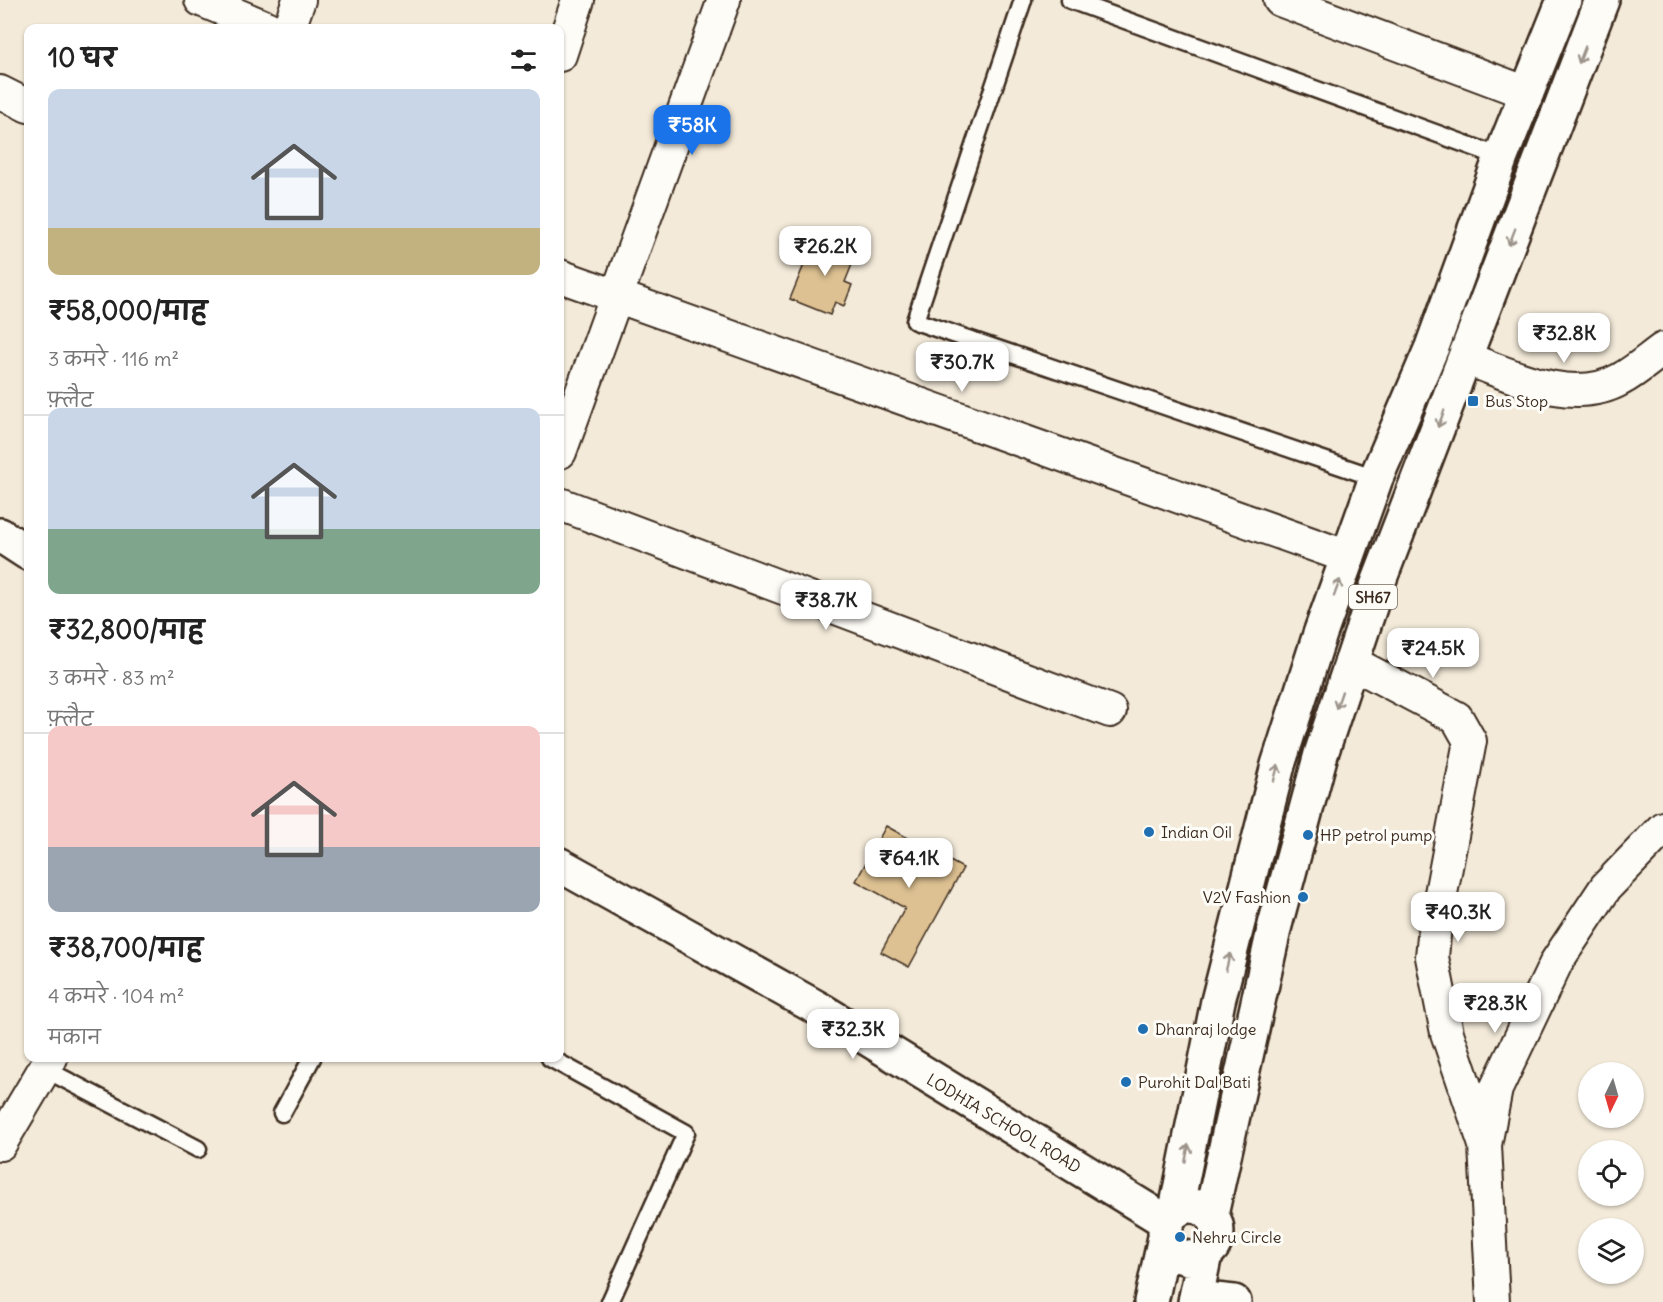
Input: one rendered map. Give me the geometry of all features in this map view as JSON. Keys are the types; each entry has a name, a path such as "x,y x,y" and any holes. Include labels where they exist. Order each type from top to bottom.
{"main road":[{"name":"SH67","path":"1151,1302 1218,1001 1278,765 1376,478 1432,347 1500,157 1563,0"},
{"name":"SH67","path":"1195,1300 1205,1254 1213,1246 1216,1236 1216,1225 1211,1215 1275,925 1321,754 1377,586 1602,0"},
{"path":"0,535 24,550"},
{"name":"LODHIA SCHOOL ROAD","path":"564,867 820,1010 1169,1223"},
{"path":"1205,1254 1193,1258 1181,1256 1171,1248 1169,1223 1195,1206 1211,1215"},
{"path":"1195,1300 1234,1302"}],"street":[{"path":"201,0 258,24"},
{"path":"290,24 299,0"},
{"path":"564,44 578,0"},
{"path":"564,441 724,0"},
{"path":"1280,0 1527,93"},
{"path":"0,92 24,104"},
{"path":"564,277 1348,557"},
{"path":"1465,358 1541,385 1578,390 1607,386 1621,380 1663,349"},
{"path":"564,506 1110,711"},
{"path":"1352,662 1457,718 1470,741 1435,925 1432,957 1447,1033 1485,1144"},
{"path":"1493,1302 1485,1144 1496,1089 1557,961 1606,887 1663,828"},
{"path":"0,1144 48,1063"}],"lane":[{"path":"1023,0 915,321 1376,478"},
{"path":"1070,0 1500,157"},
{"path":"282,1113 310,1062"},
{"path":"557,1062 686,1133 610,1302"},
{"path":"48,1063 198,1149"}],"building":[{"path":"819,238 857,252 845,282 852,285 844,306 835,302 830,315 790,299 810,250 813,252"},
{"path":"886,826 963,868 909,967 881,952 905,908 856,881"}],"place":[{"name":"Bus Stop","path":"1473,401"},
{"name":"Indian Oil","path":"1149,832"},
{"name":"HP petrol pump","path":"1308,835"},
{"name":"V2V Fashion","path":"1303,897"},
{"name":"Dhanraj lodge","path":"1143,1029"},
{"name":"Purohit Dal Bati","path":"1126,1082"},
{"name":"Nehru Circle","path":"1180,1237"}]}
